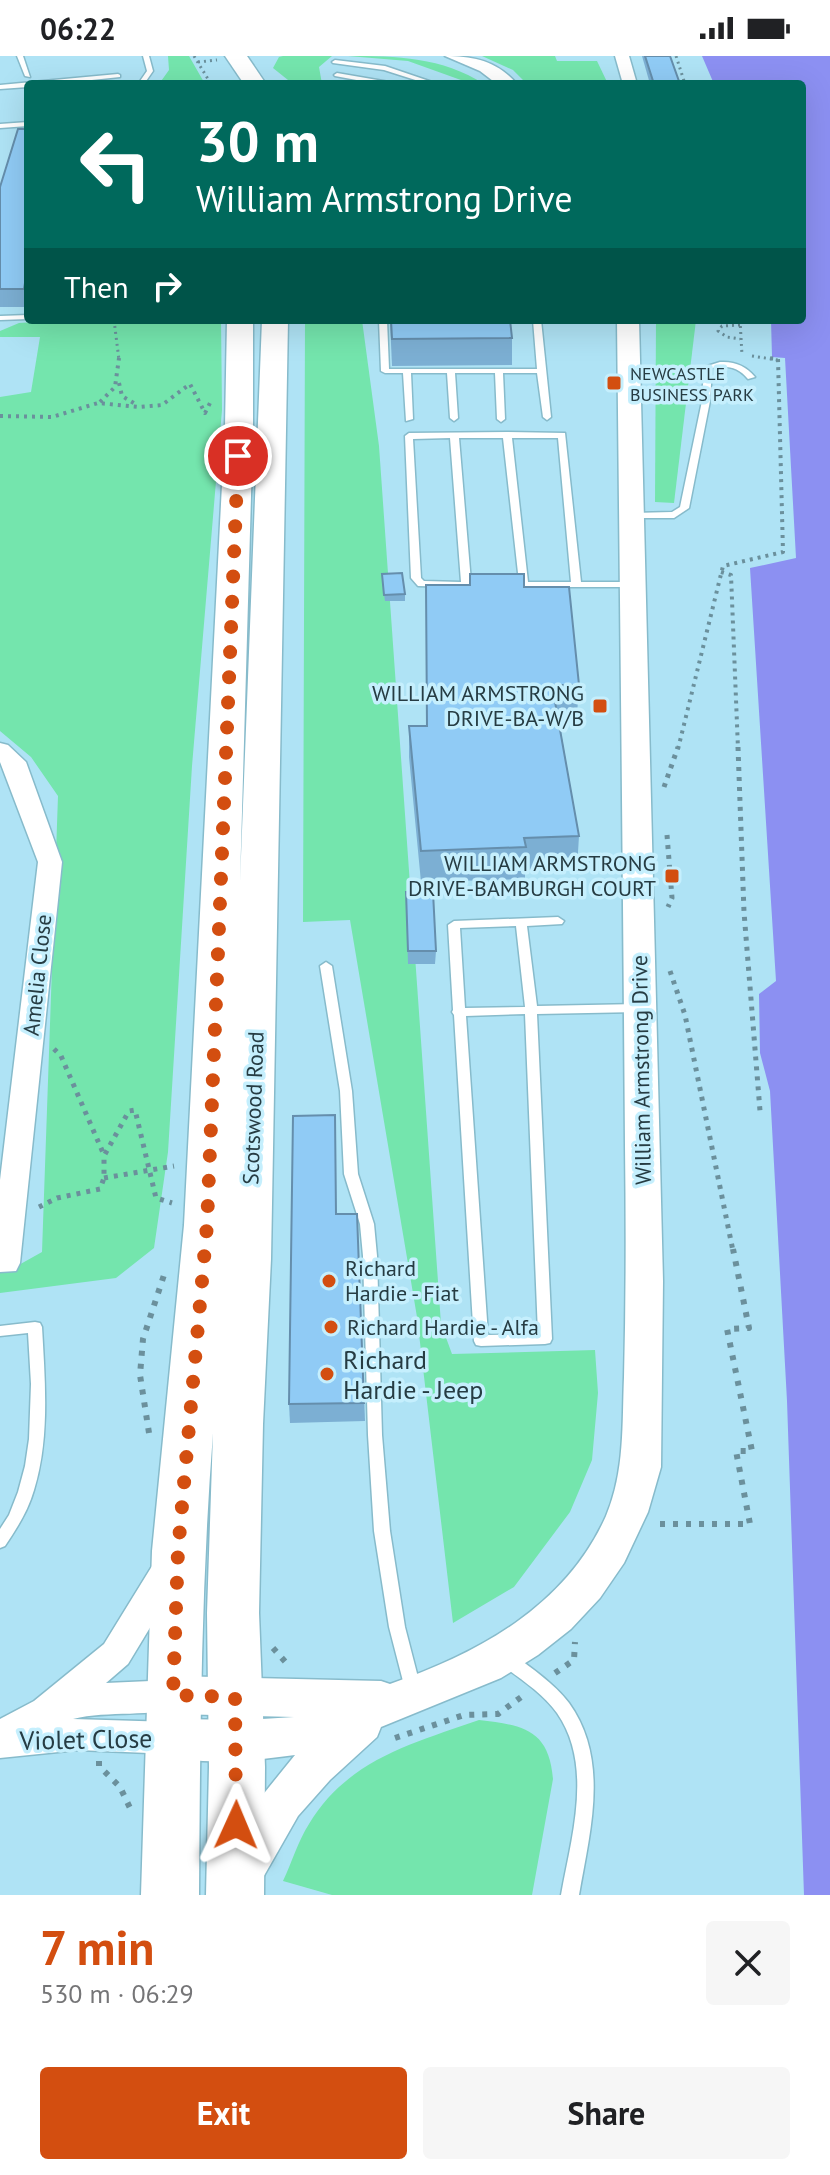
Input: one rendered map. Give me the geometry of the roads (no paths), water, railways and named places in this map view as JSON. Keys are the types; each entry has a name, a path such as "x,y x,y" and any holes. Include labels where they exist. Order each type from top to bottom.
{"main road":[{"path":"226,66 249,80"},
{"name":"Scotswood Road","path":"170,1895 178,1551 207,1225 239,426 240,324"},
{"name":"Scotswood Road","path":"235,1889 233,1613 238,1424 249,1243 275,324"}],"street":[{"path":"454,56 486,67 503,80"},
{"path":"622,56 628,80"},
{"name":"William Armstrong Drive","path":"173,1717 236,1719 312,1732 392,1713 469,1676 504,1656 549,1622 579,1593 607,1558 636,1494 641,1467 645,1281 628,324"},
{"name":"Amelia Close","path":"0,750 14,762 50,862 7,1215 5,1263"},
{"path":"48,1708 116,1654 178,1551"},
{"name":"Violet Close","path":"0,1740 31,1716 48,1708 108,1697 173,1717"},
{"path":"235,1889 272,1816 292,1791 320,1760 392,1713"},
{"name":"Violet Close","path":"0,1740 78,1734 173,1717"}],"lane":[{"path":"20,56 29,80"},
{"path":"144,80 150,71 146,56"},
{"path":"335,62 413,75 425,80"},
{"path":"337,75 366,80"},
{"path":"400,80 413,75"},
{"path":"59,80 118,76"},
{"path":"0,87 24,83"},
{"path":"0,126 24,124"},
{"path":"0,318 24,317"},
{"path":"383,324 385,371 541,371"},
{"path":"537,324 547,417"},
{"path":"633,516 674,515 684,508 706,401 705,371 708,367 741,367 751,377"},
{"path":"407,371 409,419"},
{"path":"451,371 454,418"},
{"path":"499,371 501,419"},
{"path":"507,435 524,585"},
{"path":"576,585 562,435 409,436 416,578 421,584 524,585 576,585 632,585"},
{"path":"454,436 466,584"},
{"path":"521,922 531,1010 545,1339 481,1341 454,925 521,922 558,921"},
{"path":"326,966 346,1091 351,1174 367,1224 369,1245 375,1435 382,1531 397,1627 392,1713"},
{"path":"458,1012 640,1008"},
{"path":"0,1331 35,1327 40,1424 31,1481 14,1523 0,1542"},
{"path":"504,1656 539,1684 562,1707 578,1730 585,1756 585,1798 570,1895"}],"water":[{"path":"702,56 830,56 830,1895 804,1895 787,1401 770,1091 760,1053 759,994 776,981 750,568 796,558 785,358 772,357 771,324 806,324 806,80 712,80"}],"place":[{"name":"NEWCASTLE BUSINESS PARK","path":"614,383"},
{"name":"WILLIAM ARMSTRONG DRIVE-BA-W/B","path":"600,706"},
{"name":"WILLIAM ARMSTRONG DRIVE-BAMBURGH COURT","path":"672,876"},
{"name":"Richard Hardie - Fiat","path":"329,1281"},
{"name":"Richard Hardie - Alfa","path":"331,1327"},
{"name":"Richard Hardie - Jeep","path":"327,1374"}]}
